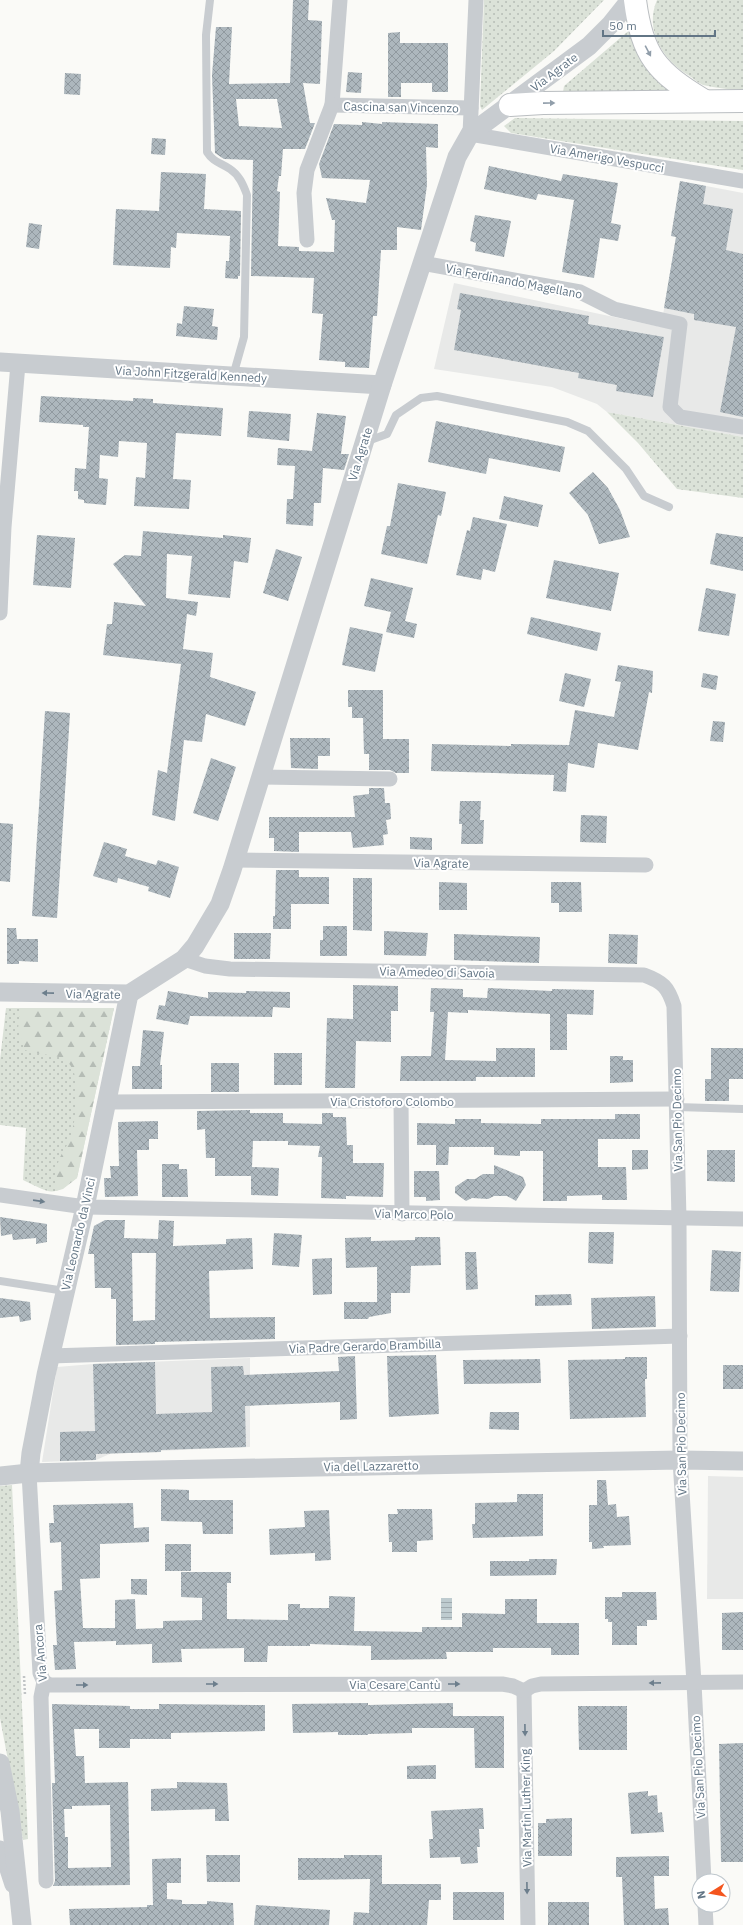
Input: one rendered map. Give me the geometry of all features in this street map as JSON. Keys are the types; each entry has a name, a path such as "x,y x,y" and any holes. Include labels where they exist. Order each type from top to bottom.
{"highway":[{"path":"635,0 643,39 653,60 671,79 703,100"},
{"path":"510,105 703,100 743,101"}],"street":[{"name":"Cascina san Vincenzo","path":"307,240 304,193 307,170 332,105 340,0"},
{"name":"Via Agrate","path":"0,992 129,994 184,959 200,939 212,919 225,891 236,860 382,385 422,263 455,163 470,134 476,0"},
{"name":"Via Agrate","path":"470,134 589,46 614,20 630,0"},
{"name":"Cascina san Vincenzo","path":"332,105 471,108"},
{"name":"Via Amerigo Vespucci","path":"470,134 743,181"},
{"name":"Via Ferdinando Magellano","path":"422,263 580,292 614,310 680,324 670,407 680,417 743,427"},
{"name":"Via John Fitzgerald Kennedy","path":"9,363 382,385"},
{"path":"0,613 9,363"},
{"path":"261,777 390,779"},
{"name":"Via Agrate","path":"236,860 646,865"},
{"name":"Via Amedeo di Savoia","path":"184,959 205,966 230,969 644,975 657,980 669,991 674,1006"},
{"name":"Via Leonardo da Vinci","path":"28,1473 50,1356 85,1207 129,994"},
{"name":"Via San Pio Decimo","path":"674,1006 679,1219 680,1460 694,1683 704,1873"},
{"path":"401,1101 402,1214"},
{"name":"Via Cristoforo Colombo","path":"107,1102 401,1101 677,1103"},
{"name":"Via Marco Polo","path":"0,1196 85,1207 402,1214 743,1219"},
{"name":"Via Padre Gerardo Brambilla","path":"50,1356 680,1336"},
{"name":"Via del Lazzaretto","path":"0,1476 28,1473 680,1460 743,1462"},
{"name":"Via Ancora","path":"28,1473 40,1673 44,1682 41,1697 46,1881"},
{"name":"Via Cesare Cantù","path":"44,1682 50,1685 502,1684 513,1686 524,1691"},
{"path":"524,1691 532,1686 541,1684 743,1682"},
{"name":"Via Martin Luther King","path":"524,1691 528,1925"},
{"path":"0,1763 4,1803 21,1917"},
{"path":"0,1848 21,1917"},
{"path":"705,1913 706,1925"}],"lane":[{"path":"210,0 206,35 207,152 212,160 230,169 242,181 247,195 244,337 233,376"},
{"path":"364,443 387,434 396,415 421,398 437,396 567,422 588,431 626,469 644,496 670,507"},
{"path":"677,1103 743,1109"},
{"path":"0,1281 65,1291"}],"shaded area":[{"path":"680,181 743,193 743,437 607,412 597,404 552,387 434,369 454,283 661,327 676,237"},
{"path":"250,1358 250,1447 112,1453 96,1460 42,1462 57,1367 93,1364"},
{"path":"708,1476 743,1477 743,1599 707,1599"},
{"path":"441,1598 452,1598 452,1620 441,1620"}],"green space":[{"path":"484,0 604,0 554,51 482,110 480,106"},
{"path":"657,0 743,0 743,91 703,85 679,69 671,61 658,43 655,33 653,22"},
{"path":"633,27 673,94 563,92 564,86"},
{"path":"515,118 743,121 743,170 511,133 504,126"},
{"path":"607,412 743,437 743,498 677,489 638,443"},
{"path":"6,1008 114,1008 77,1178 62,1189 56,1191 40,1188 23,1180 26,1128 0,1125 0,1060"},
{"path":"20,1008 114,1008 77,1178 63,1189 56,1191 58,1163 72,1133 76,1110 77,1086 75,1075 71,1065 64,1059 25,1050 18,1030"},
{"path":"12,1485 28,1839 23,1840 0,1718 0,1486"}],"building":[{"path":"293,0 309,0 308,20 322,21 320,84 303,83 310,123 315,123 305,149 283,149 281,176 279,176 277,191 280,192 278,246 299,247 299,251 334,252 335,220 332,220 326,198 366,203 370,180 322,178 319,164 334,124 362,125 362,122 382,124 382,122 438,124 438,148 426,147 427,185 421,230 397,227 397,250 381,250 377,316 373,316 369,368 345,367 345,362 319,360 323,314 312,313 314,278 251,276 253,160 224,159 215,153 212,75 216,27 232,27 229,84 290,83","holes":["236,99 277,99 282,128 239,126"]},
{"path":"400,32 400,43 448,43 448,92 432,92 432,83 401,83 401,97 388,97 388,33"},
{"path":"348,72 362,73 361,93 346,92"},
{"path":"65,73 81,74 80,95 64,94"},
{"path":"152,138 166,139 165,155 151,154"},
{"path":"489,166 561,181 563,174 618,183 611,223 621,225 618,241 600,238 594,278 562,272 574,200 538,194 536,200 484,189"},
{"path":"161,172 206,174 204,209 241,211 240,276 238,276 238,279 225,278 226,261 229,261 230,236 177,233 176,248 171,247 170,268 113,265 116,209 159,211"},
{"path":"680,181 706,186 703,204 733,209 726,250 743,254 743,417 720,412 736,327 694,320 694,314 664,308 676,237 671,236"},
{"path":"475,215 511,221 504,257 475,251 476,243 470,241"},
{"path":"29,223 42,225 39,249 26,247"},
{"path":"460,293 589,316 588,324 664,337 653,397 616,391 617,385 578,378 579,373 454,350 461,310 457,309"},
{"path":"184,306 214,309 212,326 218,327 217,340 176,336 177,323 182,324"},
{"path":"41,396 133,401 133,398 153,399 153,403 223,408 221,436 176,433 173,479 191,480 189,509 134,506 136,477 145,478 147,443 119,441 118,457 100,455 99,478 108,479 106,505 84,503 84,500 78,499 78,491 74,491 75,468 86,469 89,427 83,427 83,425 39,422"},
{"path":"249,411 291,414 289,441 247,437"},
{"path":"317,413 346,416 341,454 349,454 344,470 323,468 321,503 314,503 313,526 286,524 287,499 293,499 295,466 277,465 278,448 312,451"},
{"path":"436,421 565,447 560,472 489,458 486,474 428,462"},
{"path":"593,472 608,488 620,510 630,537 599,544 588,515 569,493"},
{"path":"398,483 446,492 441,516 438,515 427,564 381,554 387,526 390,526"},
{"path":"504,496 543,505 538,527 499,519"},
{"path":"473,517 507,524 495,572 483,569 481,580 456,575 467,530 470,531"},
{"path":"143,531 223,538 223,535 251,538 248,563 234,561 230,598 188,594 192,556 167,554 166,598 198,602 196,616 187,614 183,649 213,653 210,677 256,692 245,726 206,714 202,742 184,740 175,821 152,815 158,770 167,773 181,664 103,655 107,624 112,624 114,602 146,606 113,564 125,555 141,556"},
{"path":"716,533 743,537 743,571 710,564"},
{"path":"37,535 75,538 71,588 33,585"},
{"path":"276,549 302,557 288,601 263,593"},
{"path":"554,560 619,573 611,611 546,598"},
{"path":"371,578 413,588 405,621 417,624 414,638 386,632 391,612 364,606"},
{"path":"706,588 736,594 729,636 698,631"},
{"path":"531,617 601,633 597,651 527,634"},
{"path":"350,627 383,634 375,672 342,665"},
{"path":"618,665 653,671 652,693 649,692 638,750 598,743 594,768 568,763 566,792 553,791 554,775 431,771 432,744 511,746 511,744 569,745 575,710 614,717 621,682 615,681"},
{"path":"565,673 591,679 584,707 559,701"},
{"path":"703,673 718,676 716,690 701,687"},
{"path":"348,690 383,690 383,739 409,739 409,773 396,773 390,770 369,770 369,754 364,754 363,718 352,718 352,707 348,707"},
{"path":"45,711 70,713 57,918 32,916"},
{"path":"713,721 725,722 723,742 710,741"},
{"path":"290,738 330,738 330,756 318,756 318,769 291,768"},
{"path":"211,758 236,767 218,821 193,813"},
{"path":"369,788 384,788 385,803 390,803 391,819 386,820 388,834 383,835 384,845 353,848 351,832 299,832 299,852 274,851 274,838 269,838 269,817 355,817 353,796 369,794"},
{"path":"460,801 481,801 480,820 484,820 483,844 461,844 462,824 459,824"},
{"path":"581,815 607,816 606,843 580,842"},
{"path":"0,823 13,824 10,882 0,881"},
{"path":"410,837 432,838 432,850 410,849"},
{"path":"104,842 127,849 125,856 156,865 158,860 179,867 170,898 148,891 149,887 118,878 117,883 93,876"},
{"path":"276,870 299,870 299,877 329,877 329,904 291,904 291,929 273,929 273,916 275,916"},
{"path":"353,878 372,878 372,931 353,930"},
{"path":"439,882 467,883 467,910 439,910"},
{"path":"551,882 581,882 582,912 559,912 559,903 551,903"},
{"path":"323,926 347,926 347,956 320,956 320,940 323,940"},
{"path":"7,928 16,928 17,939 38,939 38,962 19,961 19,964 7,964"},
{"path":"384,931 428,933 426,956 384,955"},
{"path":"234,933 271,933 270,959 234,959"},
{"path":"454,934 540,937 539,963 454,960"},
{"path":"609,934 638,935 637,964 608,963"},
{"path":"353,985 398,986 398,1011 391,1011 391,1042 356,1041 355,1088 325,1088 327,1018 353,1019"},
{"path":"431,988 463,989 463,997 487,998 488,988 552,991 552,989 594,990 593,1015 567,1014 567,1050 550,1050 550,1014 468,1010 468,1013 448,1012 445,1060 496,1061 496,1048 535,1048 535,1077 476,1077 476,1081 400,1081 401,1056 431,1056 434,1012 430,1012"},
{"path":"168,991 208,998 208,992 290,992 290,1008 273,1007 272,1017 190,1016 188,1025 156,1019 159,1005 165,1006"},
{"path":"143,1030 164,1032 160,1065 162,1065 162,1089 132,1089 132,1066 140,1066"},
{"path":"711,1048 743,1048 743,1079 729,1079 729,1101 705,1101 705,1079 711,1079"},
{"path":"274,1053 302,1053 302,1085 274,1085"},
{"path":"610,1056 623,1056 623,1060 633,1060 633,1082 610,1083"},
{"path":"211,1063 239,1063 239,1092 211,1092"},
{"path":"250,1110 250,1113 283,1113 283,1123 322,1124 322,1113 333,1113 333,1117 346,1117 347,1145 353,1145 353,1163 384,1163 383,1197 346,1196 346,1199 321,1198 322,1157 318,1157 320,1146 288,1145 288,1141 253,1141 252,1167 279,1168 278,1196 251,1195 251,1176 215,1176 215,1158 206,1158 205,1129 197,1130 197,1111"},
{"path":"615,1114 640,1114 640,1139 598,1139 598,1167 626,1167 627,1200 602,1200 602,1195 567,1196 567,1201 543,1201 543,1151 520,1151 520,1156 494,1155 494,1147 449,1147 448,1165 436,1165 436,1145 417,1145 417,1123 455,1124 455,1119 481,1119 481,1123 541,1124 541,1119 615,1119"},
{"path":"158,1121 158,1139 149,1139 149,1150 137,1150 138,1196 105,1197 104,1178 111,1178 110,1166 119,1166 118,1122"},
{"path":"632,1150 648,1150 648,1169 632,1170"},
{"path":"707,1150 735,1150 735,1182 707,1181"},
{"path":"162,1164 179,1164 179,1169 187,1169 188,1197 162,1197"},
{"path":"494,1165 523,1177 526,1185 516,1201 507,1196 494,1196 488,1199 472,1198 466,1201 455,1193 455,1187 467,1179 475,1179 483,1174 494,1174"},
{"path":"414,1171 439,1171 440,1200 426,1201 426,1197 414,1197"},
{"path":"0,1217 47,1224 47,1242 36,1244 36,1238 13,1240 12,1234 1,1236"},
{"path":"105,1220 125,1220 124,1238 158,1239 159,1220 174,1221 173,1246 226,1244 226,1239 252,1238 253,1269 209,1271 210,1318 275,1317 275,1339 155,1342 155,1344 116,1345 116,1299 111,1299 111,1288 95,1288 94,1254 88,1254 94,1226","holes":["132,1253 156,1253 155,1320 133,1321"]},
{"path":"589,1232 614,1232 613,1264 588,1263"},
{"path":"274,1233 302,1235 299,1267 272,1265"},
{"path":"371,1237 371,1241 415,1240 415,1237 440,1237 441,1265 411,1266 410,1293 391,1293 391,1313 369,1317 368,1319 344,1319 344,1302 377,1302 377,1267 346,1268 345,1238"},
{"path":"712,1250 741,1252 739,1292 710,1291"},
{"path":"465,1252 476,1252 478,1289 466,1290"},
{"path":"332,1258 332,1294 313,1295 312,1259"},
{"path":"571,1294 572,1305 535,1306 535,1295"},
{"path":"655,1296 656,1327 592,1329 591,1298"},
{"path":"0,1298 30,1302 31,1320 20,1322 19,1316 0,1318"},
{"path":"436,1355 439,1414 389,1417 387,1356"},
{"path":"355,1356 357,1419 340,1420 340,1402 245,1406 246,1447 96,1454 96,1460 60,1461 60,1432 95,1431 93,1364 155,1362 156,1414 212,1412 211,1367 243,1366 244,1375 339,1371 338,1357"},
{"path":"625,1357 647,1357 647,1379 645,1379 646,1417 570,1419 568,1360 625,1359"},
{"path":"540,1359 541,1383 464,1384 463,1360"},
{"path":"723,1365 743,1365 743,1389 723,1389"},
{"path":"490,1412 519,1412 519,1430 489,1429"},
{"path":"597,1480 606,1480 608,1505 616,1504 617,1517 629,1516 631,1545 603,1546 604,1548 592,1549 592,1542 589,1542 589,1505 597,1505"},
{"path":"161,1489 189,1490 189,1500 233,1500 233,1534 203,1534 202,1522 161,1521"},
{"path":"517,1494 543,1494 543,1536 473,1538 472,1524 475,1524 475,1503 517,1502"},
{"path":"133,1503 134,1528 149,1527 149,1542 100,1544 100,1578 80,1579 83,1628 115,1628 115,1600 135,1599 136,1629 163,1628 163,1621 202,1620 202,1598 181,1597 181,1572 231,1572 231,1583 227,1583 227,1619 288,1620 288,1604 300,1604 300,1608 329,1608 329,1596 355,1597 354,1631 422,1632 422,1627 462,1627 462,1613 505,1614 505,1599 537,1599 537,1623 579,1623 579,1655 551,1655 551,1648 493,1648 493,1652 446,1652 447,1659 371,1660 371,1646 310,1644 310,1646 268,1646 267,1662 244,1662 244,1648 181,1649 182,1662 152,1663 152,1644 116,1645 116,1641 74,1642 76,1669 55,1670 53,1645 57,1645 54,1591 62,1590 61,1542 50,1543 49,1523 54,1523 53,1505"},
{"path":"397,1509 432,1509 433,1540 417,1541 417,1552 392,1552 392,1542 389,1542 388,1514 398,1514"},
{"path":"329,1510 331,1560 315,1561 315,1553 270,1555 269,1529 305,1527 304,1511"},
{"path":"165,1544 191,1544 191,1571 165,1571"},
{"path":"529,1559 557,1559 556,1575 490,1576 490,1561 529,1561"},
{"path":"131,1579 147,1579 147,1595 131,1594"},
{"path":"622,1592 656,1592 657,1620 647,1620 647,1626 637,1626 637,1645 612,1645 612,1622 608,1622 608,1619 605,1619 605,1597 622,1597"},
{"path":"743,1612 743,1650 722,1650 722,1613"},
{"path":"368,1703 368,1705 453,1703 453,1716 504,1716 504,1768 475,1768 474,1728 412,1728 412,1733 368,1735 338,1735 338,1732 293,1733 292,1704"},
{"path":"52,1704 130,1706 130,1709 159,1709 159,1704 265,1705 265,1731 171,1733 171,1739 130,1739 130,1748 99,1748 99,1729 74,1729 76,1756 84,1756 85,1783 128,1782 130,1885 53,1886 55,1881 52,1783 55,1783","holes":["110,1805 111,1867 68,1868 68,1837 65,1837 64,1809 72,1809 72,1806"]},
{"path":"578,1706 627,1706 627,1750 579,1750"},
{"path":"743,1743 743,1862 721,1862 719,1744"},
{"path":"436,1765 436,1779 407,1779 407,1766"},
{"path":"177,1782 227,1783 229,1821 215,1821 215,1809 151,1811 151,1789 177,1788"},
{"path":"648,1791 648,1796 657,1795 658,1813 662,1812 664,1832 631,1834 628,1793"},
{"path":"483,1808 484,1829 479,1829 480,1847 477,1847 478,1863 461,1864 460,1857 430,1858 429,1839 433,1839 431,1811"},
{"path":"572,1818 572,1856 538,1856 538,1823 546,1823 546,1819"},
{"path":"206,1855 240,1855 240,1882 207,1882"},
{"path":"344,1855 382,1855 382,1884 441,1884 441,1900 429,1900 427,1925 353,1925 354,1912 369,1913 370,1879 298,1880 298,1858 344,1858"},
{"path":"669,1856 669,1876 654,1876 655,1909 668,1908 669,1925 624,1925 622,1877 616,1877 616,1857"},
{"path":"181,1858 181,1883 167,1883 167,1899 182,1900 182,1904 207,1904 207,1901 233,1903 234,1925 70,1925 69,1909 147,1907 147,1905 153,1905 152,1859"},
{"path":"453,1892 504,1892 504,1920 453,1920"},
{"path":"548,1902 589,1902 589,1925 548,1925"},
{"path":"256,1905 330,1910 329,1925 254,1925"}]}
